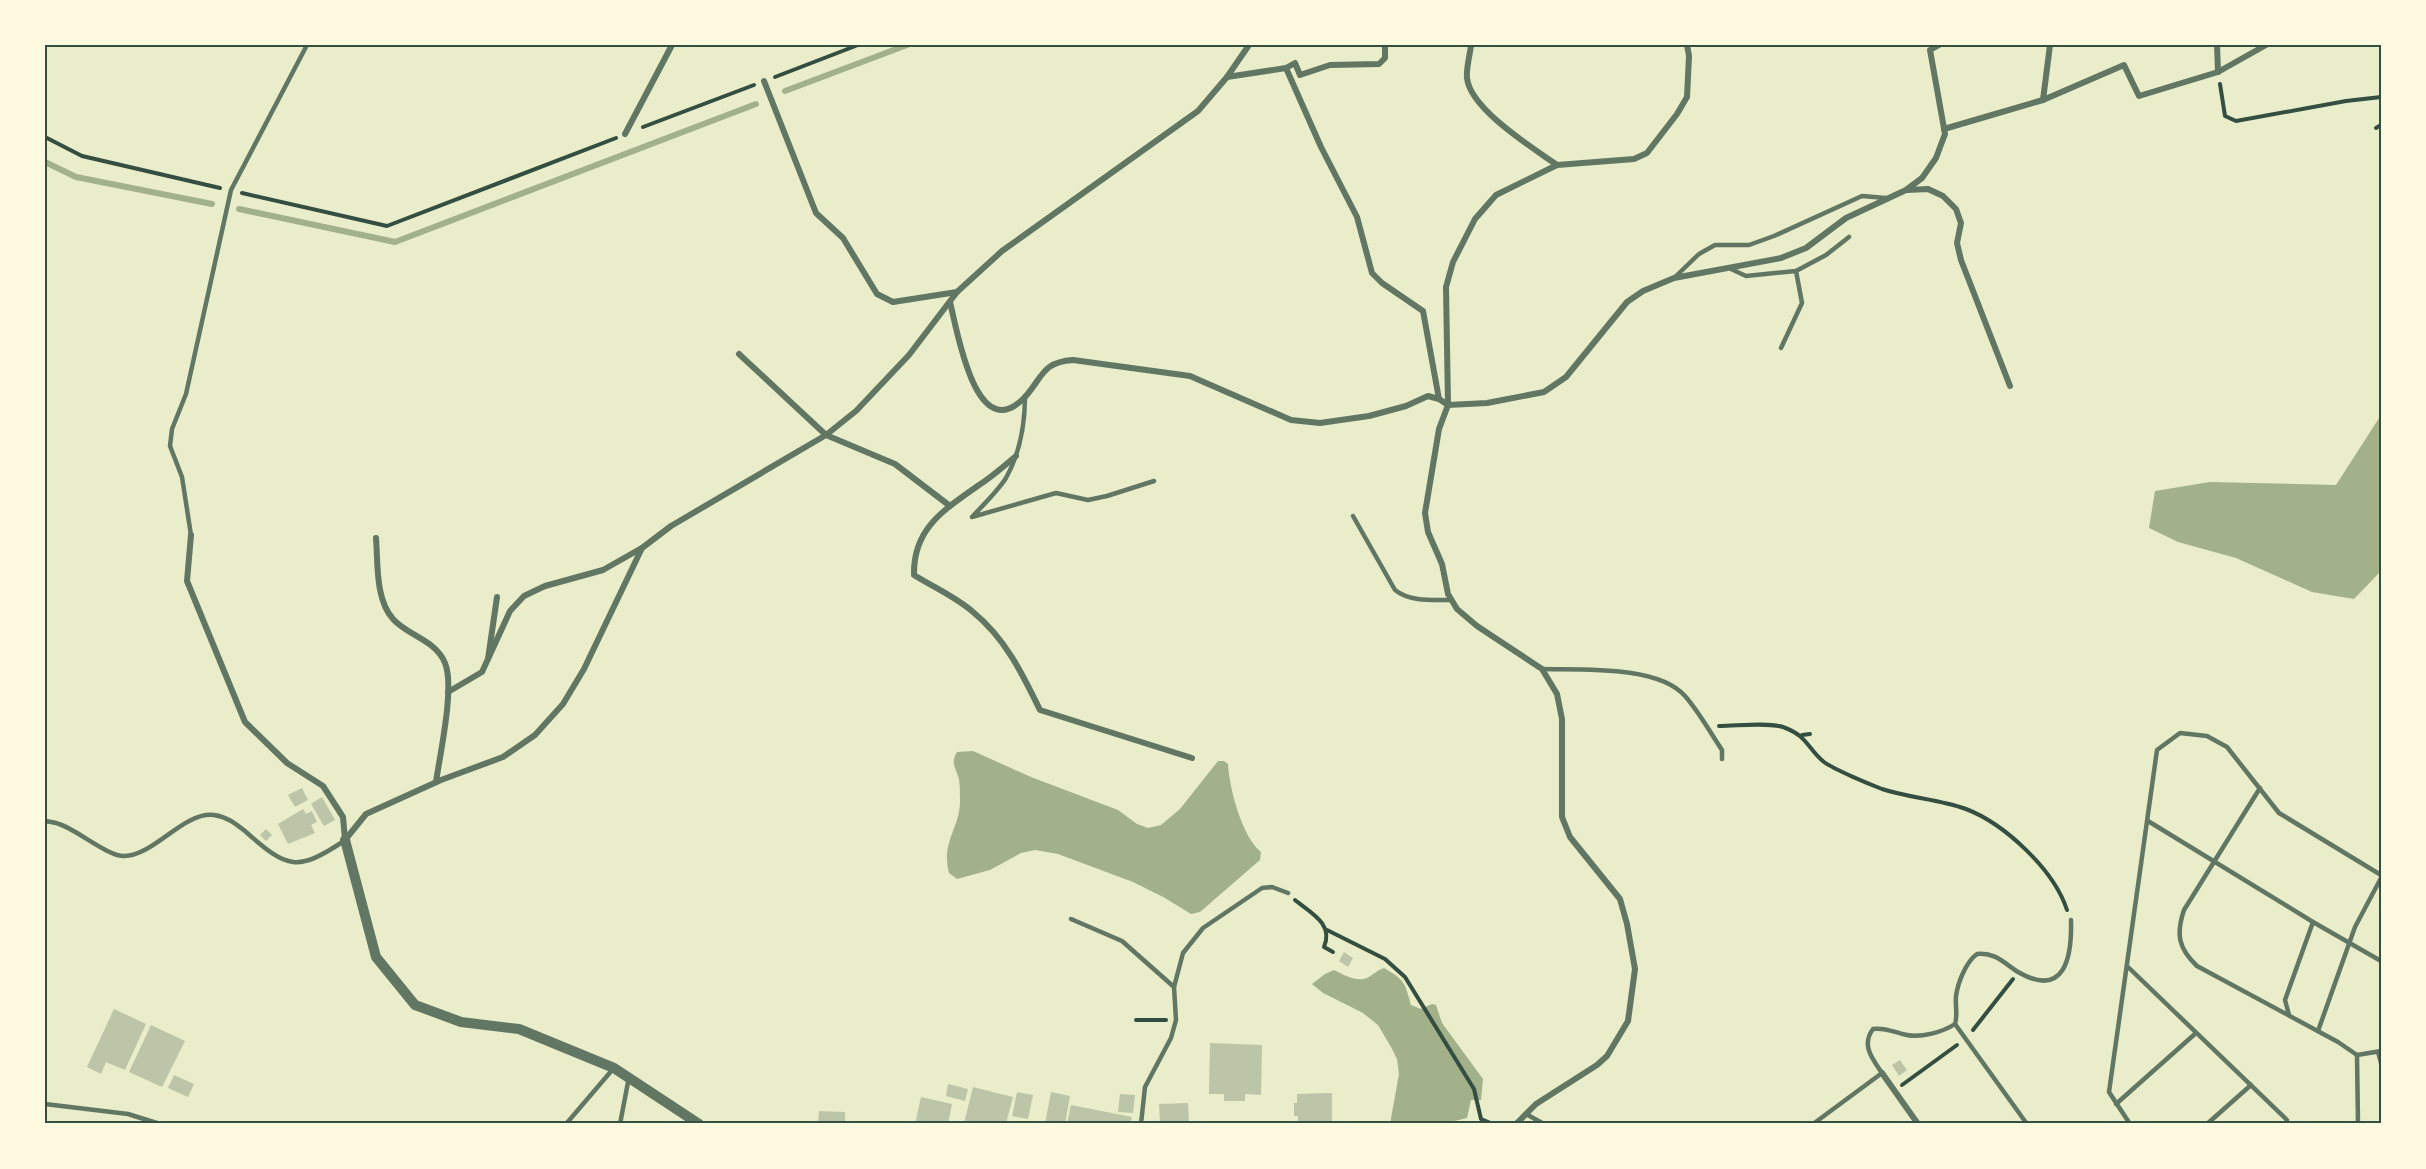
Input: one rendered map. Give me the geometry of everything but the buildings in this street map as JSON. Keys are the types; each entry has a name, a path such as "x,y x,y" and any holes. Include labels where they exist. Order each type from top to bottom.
{"street":[{"path":"625,134 672,45"},
{"path":"448,692 482,672 510,611 524,596 545,586 603,570 642,548 671,526 826,435 856,411 909,355 957,292 1002,251 1198,111 1227,77 1249,45"},
{"path":"1227,77 1286,68 1295,63 1300,75 1330,65 1379,64 1385,58 1385,45"},
{"path":"1471,45 1467,77 1470,88 1489,114 1557,165"},
{"path":"1516,1124 1536,1104 1597,1065 1607,1056 1628,1021 1635,969 1620,899 1570,837 1562,817 1562,718 1557,694 1542,669 1457,609 1448,594 1442,564 1428,532 1425,513 1438,429 1448,405 1446,287 1453,262 1475,219 1496,195 1557,165 1634,159 1647,153 1687,97 1689,56 1687,45"},
{"path":"950,302 969,378 978,396 990,406 1002,410 1014,406 1025,396 1045,369 1057,361 1073,360 1190,376 1291,420 1320,423 1369,416 1406,406 1428,396 1448,405 1487,403 1544,392 1566,377 1627,302 1643,291 1674,278 1781,258 1806,248 1846,218 1906,190 1922,178 1936,158 1945,134 1930,50 1939,45"},
{"path":"2043,100 2050,45"},
{"path":"2217,45 2218,72"},
{"path":"1944,129 2043,100 2124,65 2139,96 2218,72 2266,45"},
{"path":"1286,68 1357,217 1372,273 1382,284 1423,311 1439,399"},
{"path":"765,81 816,213 843,238 878,294 893,302 957,292"},
{"path":"1906,190 1928,189 1943,196 1956,209 1961,223 1957,243 1961,260 2010,386"},
{"path":"739,354 826,435 895,464 950,506"},
{"path":"1016,456 933,520 919,541 914,561 914,575 972,610 997,634 1021,670 1040,710 1191,758"},
{"path":"191,535 187,581 246,722 287,763 323,786 343,817 345,840 376,957 415,1005 461,1022 519,1029 614,1068 699,1124"},
{"path":"376,538 382,596 392,619 434,647 445,663 449,685 436,782"},
{"path":"345,840 366,814 436,782 503,757 535,735 563,704 584,669 642,548"},
{"path":"488,659 497,597"},
{"path":"1882,1073 1918,1124"}],"lane":[{"path":"191,535 182,477 170,446 172,429 186,394 231,190 307,45"},
{"path":"1674,278 1699,254 1715,245 1749,245 1862,196 1889,198"},
{"path":"1731,269 1746,276 1796,271 1826,255 1849,237"},
{"path":"1781,348 1802,303 1796,271"},
{"path":"1025,396 1025,418 1016,456 1005,479 972,517 1056,493 1088,500 1154,481"},
{"path":"1353,516 1395,590 1403,596 1451,600"},
{"path":"1542,669 1630,671 1662,681 1684,694 1722,750 1722,759"},
{"path":"2130,1124 2109,1092 2157,750 2180,733 2207,736 2227,747 2279,813 2381,877 2349,943 2318,1031"},
{"path":"2260,788 2184,910 2178,926 2180,941 2186,956 2197,966 2318,1031 2357,1055 2380,1052 2381,1064"},
{"path":"45,821 59,824 122,856 137,854 195,819 212,814 232,820 258,843 285,861 299,864 324,854 345,840"},
{"path":"2148,821 2381,961"},
{"path":"1142,1124 1145,1087 1171,1038 1176,1020 1174,987 1183,952 1203,928 1262,888 1272,887 1288,893"},
{"path":"1071,919 1122,941 1174,987"},
{"path":"2027,1124 1955,1024 1956,994 1971,958 1977,954 1994,955 2033,979 2052,981 2060,976 2066,965 2071,939 2071,920"},
{"path":"2289,1015 2285,1000 2313,922"},
{"path":"2128,967 2251,1085 2286,1120 2286,1124"},
{"path":"1813,1124 1882,1073 1867,1050 1868,1036 1873,1029 1883,1028 1916,1036 1947,1029 1955,1024"},
{"path":"2116,1104 2196,1033"},
{"path":"2357,1055 2358,1124"},
{"path":"566,1124 614,1068"},
{"path":"620,1124 629,1077"},
{"path":"2207,1124 2251,1085"},
{"path":"45,1104 128,1114 160,1124"},
{"path":"1526,1114 1544,1124"}],"path":[{"path":"45,137 82,156 387,226 858,45"},
{"path":"2218,72 2225,116 2236,121 2346,101 2381,98"},
{"path":"2376,128 2381,125"},
{"path":"1707,726 1780,726 1801,735 1824,762 1882,789 1952,805 1968,810 1995,824 2047,873 2063,898 2071,920"},
{"path":"1801,735 1810,734"},
{"path":"1288,893 1320,919 1327,930 1328,939 1324,947 1333,952"},
{"path":"1327,930 1385,959 1405,977 1474,1089 1481,1119 1493,1124"},
{"path":"1136,1020 1176,1020"}],"shaded area":[{"path":"2381,415 2381,571 2354,599 2312,592 2236,558 2178,542 2149,528 2155,491 2210,482 2336,485"},
{"path":"973,751 1031,777 1118,810 1137,824 1148,828 1161,825 1180,809 1218,761 1224,761 1228,764 1231,785 1242,824 1254,845 1261,852 1260,860 1200,912 1191,914 1133,882 1058,854 1035,850 1021,853 990,870 957,879 949,873 947,862 947,853 960,803 959,779 954,759 957,752"},
{"path":"1384,968 1403,983 1411,1005 1421,1009 1432,1004 1436,1005 1442,1023 1483,1079 1481,1100 1471,1100 1467,1118 1442,1124 1390,1124 1399,1074 1397,1059 1391,1047 1378,1025 1363,1013 1323,993 1312,984 1334,970 1350,977 1363,979"}],"waterway":[{"path":"785,91 907,45"},
{"path":"239,209 395,242 756,104"},
{"path":"45,162 76,177 212,204"}]}
